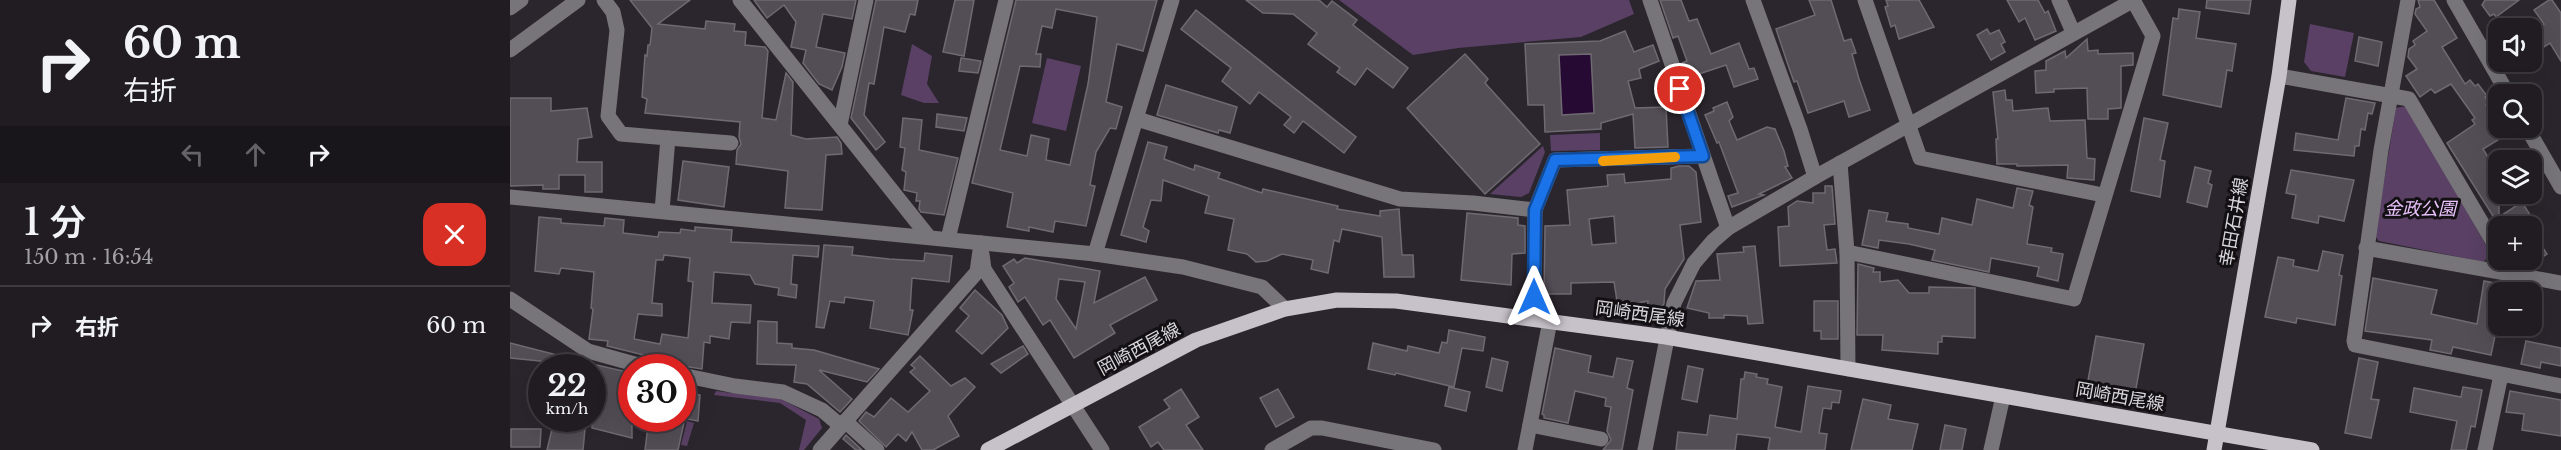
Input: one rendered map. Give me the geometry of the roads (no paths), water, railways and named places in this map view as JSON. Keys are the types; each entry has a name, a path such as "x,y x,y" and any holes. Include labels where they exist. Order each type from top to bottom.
{"main road":[{"name":"幸田石井線","path":"2214,450 2279,76 2289,0"},
{"name":"岡崎西尾線","path":"988,450 1196,340 1286,309 1337,300 1396,301 1666,337 2312,450"}],"street":[{"path":"510,8 521,0"},
{"path":"510,50 578,0"},
{"path":"604,0 613,12 617,30 608,116 621,134 731,143"},
{"path":"740,0 928,236"},
{"path":"840,125 866,0"},
{"path":"948,239 1006,0"},
{"path":"1095,254 1172,0"},
{"path":"1650,0 1728,228"},
{"path":"1753,0 1815,177"},
{"path":"1865,0 1920,158 2103,195"},
{"path":"2059,0 2073,32"},
{"path":"1645,450 1674,303 1694,263 1728,228 2133,0 2153,36 2103,195 2074,299 1847,252"},
{"path":"2408,0 2366,248 2355,345 2359,348 2561,386"},
{"path":"2454,0 2502,84"},
{"path":"2279,76 2409,99 2488,233"},
{"path":"1137,119 1400,199 1473,202 1535,210"},
{"path":"662,211 668,138"},
{"path":"2533,138 2561,187"},
{"path":"1534,319 1535,210 1555,160 1703,156"},
{"path":"1840,163 1847,252 1848,369"},
{"path":"510,197 1095,254 1183,267 1262,287 1286,309"},
{"path":"981,243 984,269 1102,450"},
{"path":"820,450 977,272 981,243"},
{"path":"2366,248 2488,269"},
{"path":"2493,270 2561,282"},
{"path":"510,299 588,351 618,359"},
{"path":"1525,450 1550,321"},
{"path":"2485,450 2501,375"},
{"path":"696,378 783,392 822,410 877,450"},
{"path":"1991,450 2003,396"},
{"path":"1530,425 1601,440"},
{"path":"1272,450 1311,428 1322,428 1434,450"}],"park label":[{"name":"金政公園","path":"2420,209"}]}
